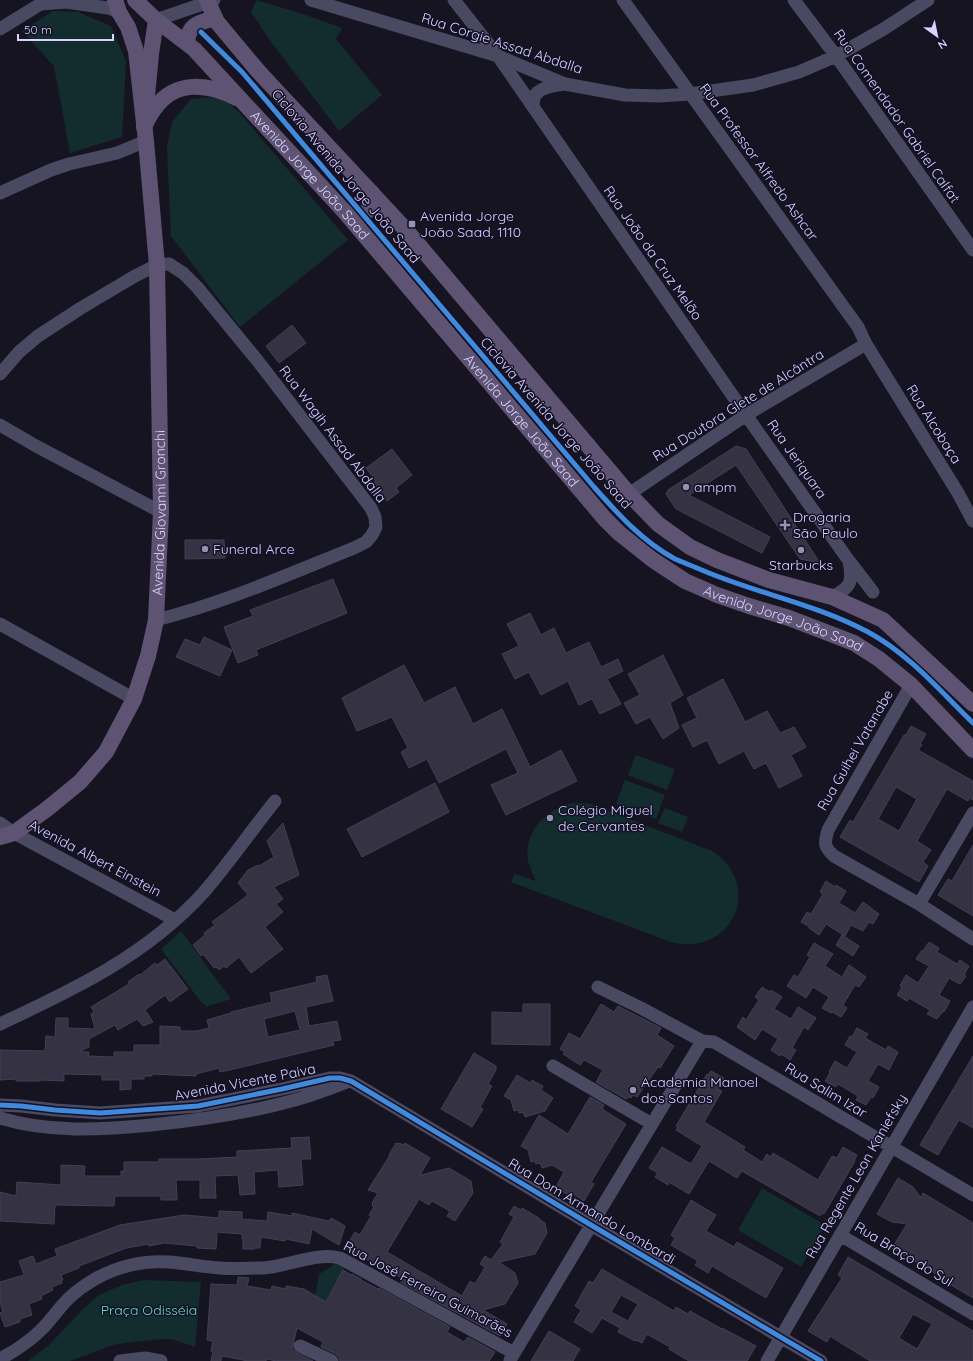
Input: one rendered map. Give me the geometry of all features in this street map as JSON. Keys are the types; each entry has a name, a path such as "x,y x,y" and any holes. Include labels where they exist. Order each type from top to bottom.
{"main road":[{"name":"Avenida Jorge João Saad","path":"135,0 156,20 194,49 344,211 544,448 604,518 619,533 653,560 685,581 742,604 790,618 854,643 879,659 910,685 973,750"},
{"path":"187,43 188,34 191,28 199,23 211,5 258,71 406,230 629,494 658,524 690,546 717,560 769,580 832,597 883,620 973,704"},
{"name":"Avenida Giovanni Gronchi","path":"7,835 47,809 80,782 106,752 134,699 148,656 156,620 161,512 157,264 136,51 128,27 117,6"},
{"name":"Avenida Giovanni Gronchi","path":"145,134 151,54 156,20"},
{"path":"145,134 154,108 165,97 176,91 189,87 202,86 226,92 244,102"},
{"path":"344,211 351,215 363,215 371,207 372,193"}],"street":[{"name":"Rua Corgie Assad Abdalla","path":"311,0 498,56 565,84 625,95 659,96 690,94 753,85 799,72 836,56 882,30 928,0"},
{"name":"Rua João da Cruz Melão","path":"454,0 498,56 746,415"},
{"name":"Rua Professor Alfredo Ashcar","path":"623,0 858,327 866,344"},
{"name":"Rua Comendador Gabriel Calfat","path":"794,0 836,56 973,250"},
{"path":"0,29 44,2 66,2 108,8 117,6"},
{"path":"156,20 211,5"},
{"path":"534,108 532,101 535,95 543,88 565,84"},
{"path":"0,193 51,170 69,164 117,153 145,134"},
{"path":"0,374 19,352 38,336 81,308 157,264"},
{"name":"Rua Wagih Assad Abdalla","path":"156,620 188,612 216,602 354,548 366,542 376,527 376,517 367,502 257,360 197,287 183,273 169,264 157,264"},
{"name":"Rua Doutora Glete de Alcântra","path":"629,494 746,415 866,344"},
{"name":"Rua Alcobaça","path":"866,344 958,493 973,521"},
{"name":"Rua Jeriquara","path":"746,415 849,561 852,574 851,582 844,591 832,597"},
{"path":"0,425 36,446 161,512"},
{"path":"849,561 873,592"},
{"path":"0,624 134,699"},
{"name":"Rua Guihei Vatanabe","path":"910,685 828,830 825,840 828,851 834,856 919,904"},
{"path":"0,1024 64,994 113,967 142,947 175,920 204,892 275,801"},
{"path":"973,813 919,904 973,938"},
{"name":"Avenida Albert Einstein","path":"0,823 7,835 175,920"},
{"name":"Rua Salim Izar","path":"598,987 702,1041 714,1042 973,1195"},
{"name":"Rua Regente Leon Kaniefsky","path":"767,1361 973,1007"},
{"path":"512,1357 702,1041"},
{"path":"553,1066 652,1124"},
{"name":"Avenida Vicente Paiva","path":"0,1105 100,1113 198,1106 330,1078 340,1078 351,1081"},
{"name":"Avenida Vicente Paiva","path":"0,1118 33,1126 116,1129 189,1121 245,1112 301,1098 351,1081"},
{"name":"Rua Dom Armando Lombardi","path":"351,1081 821,1361"},
{"name":"Rua Braço do Sul","path":"840,1235 973,1314"},
{"name":"Rua José Ferreira Guimarães","path":"0,1359 11,1353 42,1329 68,1299 80,1288 104,1274 125,1267 142,1263 167,1262 221,1268 263,1268 282,1266 318,1257 331,1256 340,1258 512,1357"},
{"path":"300,1346 332,1361"},
{"path":"120,1361 145,1358 161,1361"}],"green space":[{"path":"256,0 300,13 342,28 336,39 382,95 339,131 271,42 251,12"},
{"path":"53,11 78,12 111,26 126,61 122,137 70,153 54,66 22,31"},
{"path":"219,97 238,111 348,240 240,327 171,236 167,148 172,122 191,99"},
{"path":"636,755 675,769 667,790 628,775"},
{"path":"625,780 665,795 656,819 616,804"},
{"path":"571,803 591,804 712,851 728,865 737,882 738,899 734,915 725,929 711,939 692,944 671,942 511,882 515,874 536,881 528,861 529,841 533,832 545,817 562,806"},
{"path":"665,808 688,817 682,832 658,823"},
{"path":"181,931 231,999 205,1007 205,1005 201,1002 161,949"},
{"path":"762,1188 825,1225 801,1267 738,1230"},
{"path":"335,1262 346,1265 326,1302 315,1296 319,1274 331,1267"},
{"name":"Praça Odisséia","path":"143,1280 201,1282 195,1347 172,1339 164,1339 113,1345 70,1361 28,1361 49,1345 82,1310 99,1295 122,1285"}],"building":[{"path":"292,325 306,343 279,363 266,346"},
{"path":"736,446 746,449 820,563 800,559 736,465 689,495 770,537 762,553 676,509 666,494 668,490"},
{"path":"392,449 412,475 396,488 399,492 387,501 374,482 376,481 366,468"},
{"name":"Funeral Arce","path":"185,540 224,540 225,558 185,559"},
{"path":"333,579 347,613 256,650 258,655 238,663 224,627 253,616 250,610"},
{"path":"530,613 541,635 554,628 566,653 589,642 601,667 618,659 623,671 607,679 621,704 600,714 592,699 579,705 568,681 541,695 529,672 515,679 502,654 519,646 507,624"},
{"path":"204,637 232,650 220,676 176,657 185,639 200,645"},
{"path":"663,655 683,695 670,703 679,728 663,739 650,717 636,724 624,703 640,695 628,674"},
{"path":"404,665 424,703 455,687 473,724 502,709 530,767 561,750 577,781 506,815 491,785 518,773 506,749 439,783 427,759 409,768 401,752 408,748 392,717 357,731 342,698"},
{"path":"723,679 745,722 767,711 780,733 794,727 806,747 791,755 802,776 779,788 766,763 754,769 744,751 719,764 707,740 693,747 682,725 697,718 687,698"},
{"path":"911,726 926,734 920,744 922,745 918,750 973,781 973,800 969,798 968,801 947,789 917,841 931,850 923,862 928,866 919,882 840,837 850,820 853,822 904,735 906,735","holes":["896,787 917,799 899,831 878,819"]},
{"path":"435,783 449,812 362,857 347,829"},
{"path":"283,823 299,875 274,887 283,899 276,904 283,912 265,927 283,949 251,973 239,957 226,968 224,966 219,970 216,967 214,968 203,954 201,956 193,945 205,935 204,933 215,925 212,922 248,895 238,883 248,870 258,865 259,866 274,857 267,841"},
{"path":"973,845 973,916 938,895 948,879 952,881"},
{"path":"826,881 835,887 836,885 846,891 839,903 855,913 863,902 879,914 873,924 869,922 863,931 851,925 845,936 826,924 819,935 809,928 810,927 801,922 807,912 811,914 823,894 820,892"},
{"path":"842,935 859,946 853,956 836,945"},
{"path":"929,942 939,948 937,952 957,964 960,960 969,966 964,975 966,976 960,984 949,978 939,995 950,1001 944,1012 943,1011 937,1019 927,1014 930,1010 909,998 907,1001 897,995 902,987 900,986 906,975 918,983 929,966 916,959"},
{"path":"814,943 833,954 825,966 842,977 849,965 866,977 859,987 855,985 843,1005 847,1008 841,1017 822,1008 829,997 813,987 806,998 787,986 794,975 798,977 810,957 807,955"},
{"path":"165,959 188,989 170,1002 165,995 145,1010 153,1022 143,1026 137,1019 118,1030 115,1025 89,1039 89,1047 79,1052 89,1052 88,1056 114,1057 114,1052 134,1052 134,1045 160,1045 160,1026 180,1027 180,1031 197,1031 209,1028 207,1020 231,1012 272,1002 270,993 317,982 316,977 327,975 333,1001 306,1007 309,1026 337,1021 341,1040 333,1041 334,1045 220,1072 219,1068 196,1074 196,1076 152,1074 152,1076 144,1076 144,1079 131,1079 131,1089 120,1090 120,1080 102,1080 102,1075 64,1074 64,1081 16,1081 16,1079 0,1080 0,1050 45,1051 46,1036 55,1037 56,1018 68,1018 68,1028 95,1029 91,1014 94,1012 91,1007 129,984 128,982 155,963 157,965","holes":["295,1011 300,1030 268,1037 264,1019"]},
{"path":"762,987 770,992 771,990 782,997 774,1009 791,1019 798,1007 816,1018 808,1030 804,1027 792,1048 796,1050 790,1060 771,1050 778,1039 762,1029 755,1040 737,1027 743,1017 746,1020 759,1000 755,997"},
{"path":"523,1004 550,1004 550,1045 492,1044 492,1012 523,1013"},
{"path":"601,1004 614,1012 618,1006 661,1028 657,1035 674,1046 660,1068 658,1067 637,1097 633,1095 631,1098 629,1097 626,1099 596,1082 603,1070 584,1060 580,1065 563,1054 565,1052 560,1049 569,1033 580,1039"},
{"path":"857,1028 868,1034 865,1038 886,1050 888,1046 898,1052 889,1070 878,1064 868,1081 879,1087 873,1098 871,1097 866,1105 856,1100 858,1096 838,1084 836,1087 825,1081 835,1061 847,1068 857,1052 845,1045"},
{"path":"474,1053 496,1066 496,1070 488,1084 492,1086 480,1107 483,1109 472,1127 441,1109"},
{"path":"973,1056 973,1128 959,1120 938,1155 920,1145"},
{"path":"711,1071 724,1078 718,1089 722,1091 704,1122 745,1147 743,1150 762,1162 767,1154 771,1157 773,1153 818,1180 832,1156 837,1158 843,1147 857,1155 824,1214 822,1213 820,1216 742,1171 737,1178 709,1161 689,1194 669,1182 668,1185 655,1177 658,1173 649,1168 662,1147 691,1164 702,1146 676,1130 678,1127 676,1126 707,1074 708,1075"},
{"path":"517,1075 530,1083 532,1080 543,1086 541,1090 553,1098 545,1111 525,1117 523,1112 519,1113 518,1110 514,1111 511,1100 504,1096"},
{"path":"590,1097 604,1105 602,1109 626,1124 591,1182 594,1184 584,1201 570,1192 568,1195 556,1187 564,1172 552,1165 542,1168 540,1163 536,1164 535,1161 531,1162 528,1150 521,1146 539,1115 568,1134"},
{"path":"309,1137 311,1159 301,1159 303,1185 279,1187 278,1170 254,1172 255,1194 240,1195 238,1175 215,1176 216,1198 200,1198 200,1180 176,1180 177,1200 161,1200 161,1196 115,1196 114,1206 55,1205 54,1224 0,1221 0,1192 16,1196 17,1182 61,1185 61,1165 85,1166 84,1176 121,1176 121,1171 124,1171 124,1162 159,1162 159,1159 237,1157 237,1151 292,1148 291,1138"},
{"path":"396,1143 404,1145 405,1143 430,1158 420,1175 449,1168 471,1181 473,1193 455,1221 447,1216 450,1211 432,1201 429,1205 419,1199 387,1252 462,1296 470,1281 475,1284 485,1267 480,1264 485,1256 491,1260 503,1244 500,1242 514,1217 509,1214 514,1206 521,1210 522,1208 545,1223 547,1233 535,1254 499,1262 515,1273 518,1283 505,1304 483,1310 507,1324 500,1336 400,1282 402,1278 345,1248 355,1232 360,1235 371,1216 369,1215 374,1207 372,1206 372,1203 378,1193 368,1190"},
{"path":"898,1178 913,1187 921,1198 923,1193 973,1223 973,1298 939,1278 939,1276 927,1268 892,1248 907,1224 892,1222 877,1214"},
{"path":"691,1200 716,1215 706,1231 734,1247 737,1242 783,1268 766,1298 712,1266 708,1273 695,1265 698,1261 671,1245 675,1238 671,1235"},
{"path":"219,1211 242,1212 242,1219 267,1221 268,1212 292,1216 292,1213 329,1221 331,1218 345,1226 339,1245 312,1229 309,1244 286,1239 285,1241 261,1237 260,1248 243,1249 242,1234 217,1232 216,1249 164,1243 126,1248 79,1266 79,1268 61,1275 63,1280 61,1281 62,1283 52,1287 53,1290 41,1296 42,1299 29,1304 32,1315 20,1319 20,1322 5,1327 0,1313 3,1312 0,1302 0,1282 24,1275 19,1261 33,1256 36,1264 57,1256 55,1249 120,1225 184,1215 219,1218"},
{"path":"848,1257 973,1331 973,1361 870,1361 830,1336 827,1342 808,1331 842,1278 838,1275","holes":["913,1314 932,1324 917,1349 899,1338"]},
{"path":"602,1269 674,1311 676,1307 688,1314 690,1311 756,1346 747,1361 689,1361 669,1349 670,1347 647,1334 642,1343 636,1340 635,1341 618,1332 620,1328 602,1318 592,1333 574,1322 581,1310 575,1306 589,1281 593,1283","holes":["621,1295 638,1304 628,1321 611,1312"]},
{"path":"343,1270 450,1327 447,1332 464,1342 468,1337 495,1352 489,1361 340,1361 336,1354 321,1347 323,1342 297,1328 292,1349 313,1361 276,1361 267,1359 266,1361 248,1361 222,1356 221,1361 211,1361 213,1341 207,1340 211,1284 237,1285 238,1277 249,1278 247,1286 271,1290 272,1286 286,1289 286,1286 304,1289 326,1302"},
{"path":"549,1331 580,1349 573,1361 531,1361"}],"cycle path":[{"name":"Ciclovia Avenida Jorge João Saad","path":"201,32 242,72 594,487 621,517 641,535 663,552 675,559 718,577 826,613 868,632 883,641 911,662 973,723"},
{"path":"0,1105 100,1113 198,1106 330,1078 340,1078 351,1081 821,1361"}],"place":[{"name":"Avenida Jorge João Saad, 1110","path":"412,224"},
{"name":"ampm","path":"686,487"},
{"name":"Drogaria São Paulo","path":"785,525"},
{"name":"Funeral Arce","path":"205,549"},
{"name":"Starbucks","path":"801,550"},
{"name":"Colégio Miguel de Cervantes","path":"550,818"},
{"name":"Academia Manoel dos Santos","path":"633,1090"}]}
